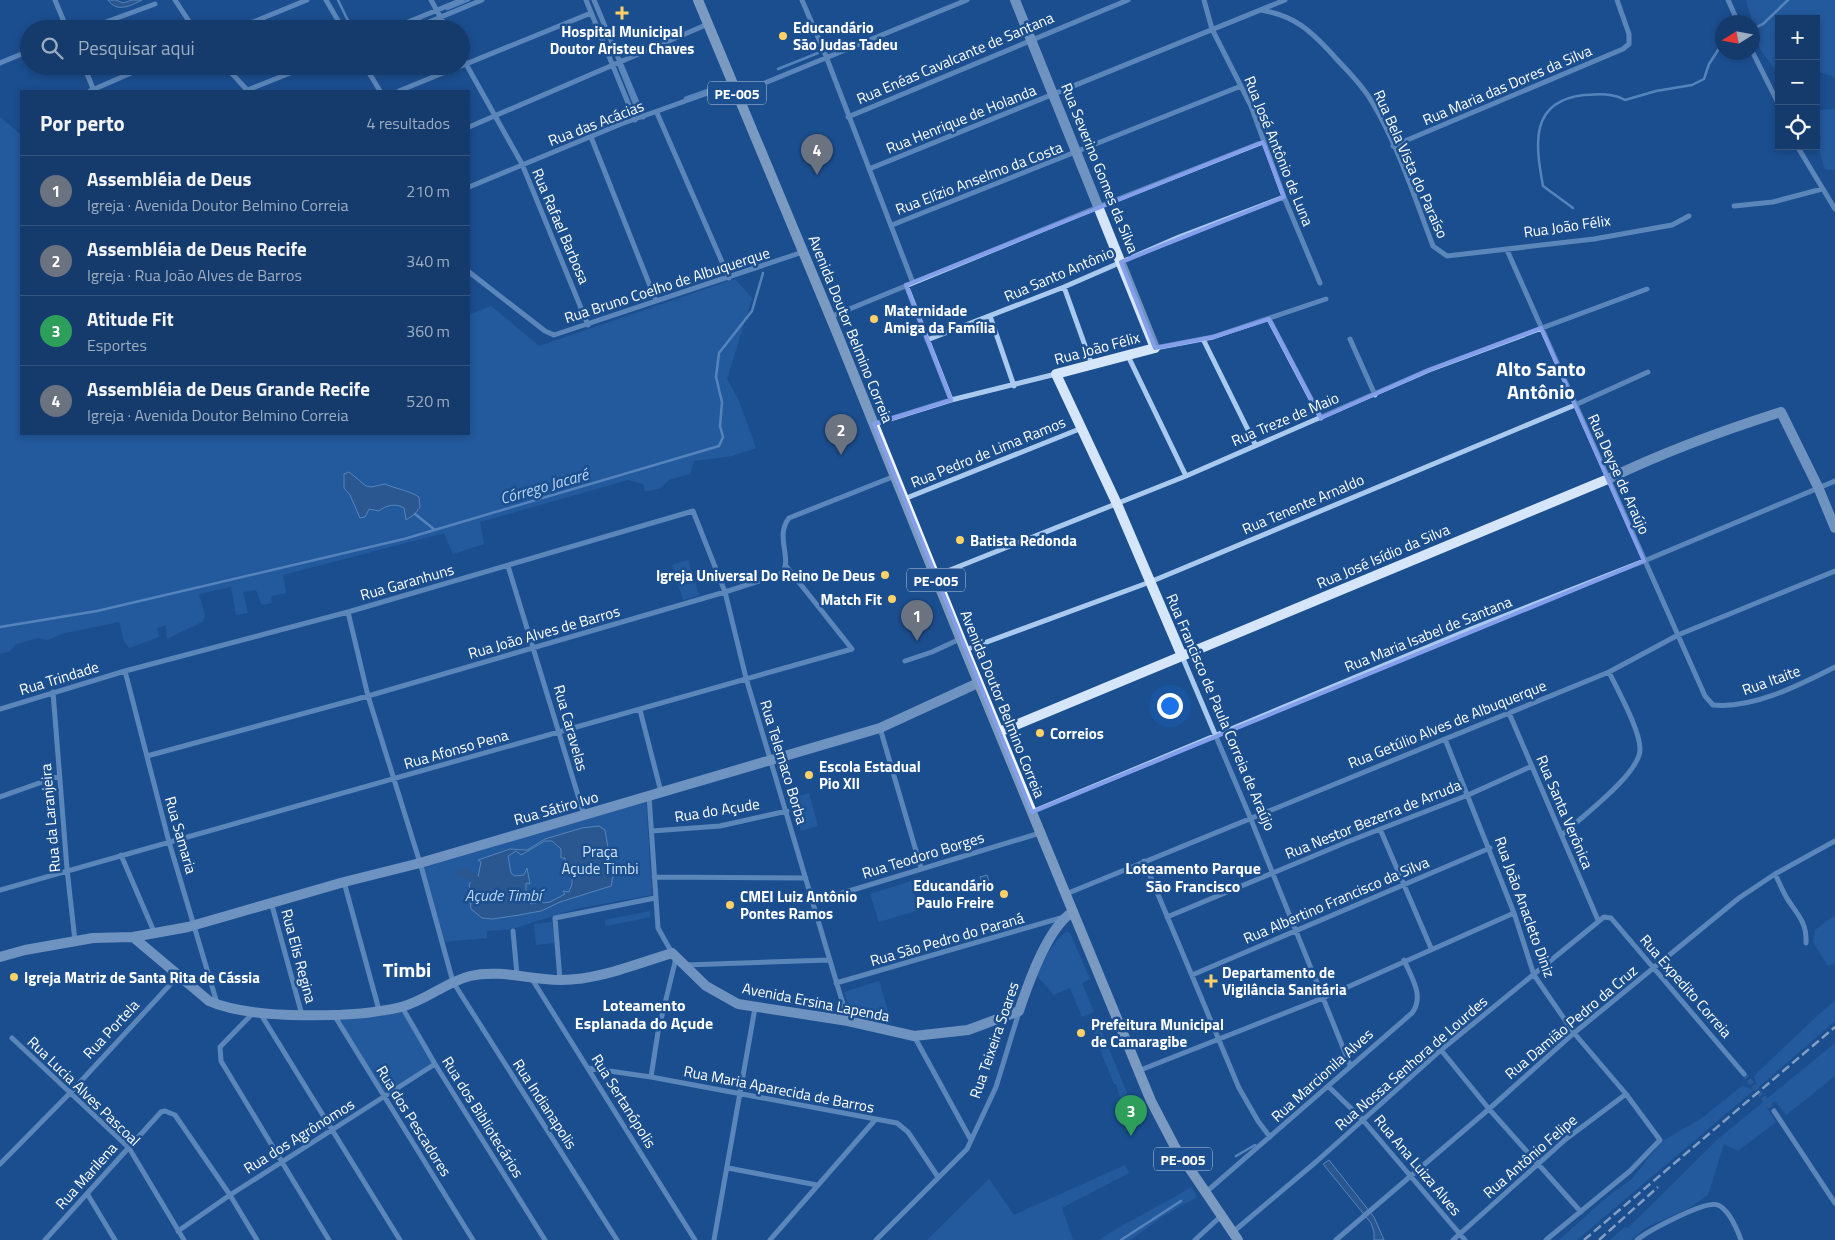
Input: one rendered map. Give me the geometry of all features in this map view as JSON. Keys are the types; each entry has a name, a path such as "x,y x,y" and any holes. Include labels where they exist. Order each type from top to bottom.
{"main road":[{"name":"Avenida Doutor Belmino Correia","path":"698,0 1066,894 1068,915 1164,1128 1204,1193 1235,1236"}],"street":[{"path":"55,0 63,20"},
{"path":"175,0 188,20"},
{"path":"258,20 307,0"},
{"path":"326,0 338,20"},
{"path":"431,0 442,20"},
{"path":"413,20 462,0"},
{"path":"431,20 482,0"},
{"path":"586,0 643,117"},
{"path":"594,0 635,120"},
{"path":"802,0 827,57 848,117 892,225 913,283"},
{"path":"738,94 967,0"},
{"name":"Rua Severino Gomes da Silva","path":"1015,0 1155,348"},
{"name":"Rua Enéas Cavalcante de Santana","path":"848,117 1128,0"},
{"name":"Rua José Antônio de Luna","path":"1204,0 1212,29 1251,106 1284,197 1320,284"},
{"name":"Rua Henrique de Holanda","path":"869,169 1285,0"},
{"name":"Rua Maria das Dores da Silva","path":"1393,146 1614,53 1629,44 1629,34 1617,0"},
{"path":"1728,0 1735,15"},
{"path":"111,20 155,4"},
{"name":"Rua Bela Vista do Paraíso","path":"1261,10 1290,17 1315,36 1362,87 1373,102 1393,146 1433,246 1437,251 1447,256"},
{"path":"470,62 591,13"},
{"path":"470,127 708,24"},
{"path":"0,62 20,54"},
{"path":"1756,60 1775,97"},
{"path":"87,75 93,90"},
{"path":"95,90 128,75"},
{"path":"233,75 246,90"},
{"path":"249,90 286,75"},
{"path":"370,75 379,90"},
{"path":"401,90 438,75"},
{"name":"Rua Rafael Barbosa","path":"469,75 522,164 588,325"},
{"name":"Rua das Acácias","path":"470,187 591,137 733,84"},
{"name":"Rua Elízio Anselmo da Costa","path":"892,225 1077,153 1241,86"},
{"path":"657,113 729,278"},
{"path":"591,137 656,301"},
{"path":"830,317 1098,207 1263,142"},
{"path":"1799,150 1835,209"},
{"path":"1734,206 1773,202 1822,189"},
{"name":"Rua Santo Antônio","path":"927,340 1064,287 1179,237 1284,197"},
{"name":"Rua João Félix","path":"1447,256 1594,239 1672,225 1689,216"},
{"name":"Rua Deyse de Araújo","path":"1507,250 1700,688 1713,705"},
{"name":"Rua Bruno Coelho de Albuquerque","path":"470,273 549,334 558,335 803,252"},
{"path":"906,285 951,400"},
{"path":"1064,287 1092,366"},
{"name":"Rua Treze de Maio","path":"935,576 1186,476 1255,444 1322,418 1429,370 1647,289"},
{"name":"Rua João Félix","path":"874,424 951,400 1014,386 1155,348 1203,339 1269,319 1326,298"},
{"path":"990,316 1014,386"},
{"path":"1269,319 1322,418"},
{"path":"1203,339 1255,444"},
{"path":"1350,339 1375,395"},
{"path":"1128,356 1186,476"},
{"name":"Rua Tenente Arnaldo","path":"965,650 1150,582 1576,404 1648,372"},
{"name":"Rua Francisco de Paula Correia de Araújo","path":"1056,374 1117,504 1182,656 1250,817 1350,1065"},
{"name":"Rua José Isídio da Silva","path":"999,732 1608,479 1690,442 1781,412 1818,487"},
{"name":"Rua Pedro de Lima Ramos","path":"904,499 1082,428"},
{"path":"786,566 782,532 789,518 895,476"},
{"name":"Rua Maria Isabel de Santana","path":"1032,812 1216,737 1471,629 1644,562 1835,481"},
{"path":"1818,487 1835,528"},
{"name":"Rua Garanhuns","path":"125,671 348,612 693,511"},
{"name":"Rua Telemaco Borba","path":"693,511 725,592 746,678 848,1021"},
{"name":"Rua Caravelas","path":"508,566 584,816"},
{"name":"Rua João Alves de Barros","path":"147,756 368,696 725,592 781,574 786,566"},
{"name":"Rua Afonso Pena","path":"0,890 67,869 394,779 852,649 786,566"},
{"name":"Rua Getúlio Alves de Albuquerque","path":"1066,894 1250,817 1609,672 1678,635 1835,571"},
{"name":"Rua Indianapolis","path":"348,612 368,696 420,863 453,982 617,1240"},
{"path":"905,661 960,640"},
{"name":"Rua Itaite","path":"1713,705 1727,707 1764,697 1790,688 1835,667"},
{"name":"Rua Trindade","path":"0,709 125,671"},
{"name":"Rua Samaria","path":"125,671 169,842 196,925 218,1005"},
{"path":"1562,835 1617,785 1636,764 1640,755 1639,741 1609,672"},
{"name":"Rua Sátiro Ivo","path":"133,937 196,925 271,902 420,863 771,761 880,728 978,683"},
{"name":"Rua da Laranjeira","path":"53,692 67,869 75,941"},
{"path":"640,710 662,792"},
{"name":"Rua Santa Verônica","path":"1508,713 1598,920"},
{"path":"880,728 921,868"},
{"name":"Rua João Anacleto Diniz","path":"1445,739 1490,848 1534,975 1574,1033 1626,1094 1660,1140 1630,1171 1580,1212"},
{"name":"Rua Nestor Bezerra de Arruda","path":"1167,917 1380,829 1468,795 1532,766"},
{"path":"0,797 59,776"},
{"path":"649,796 658,928 678,958 658,1032 651,1077"},
{"name":"Rua do Açude","path":"652,831 720,826 786,811"},
{"path":"1380,829 1431,948"},
{"name":"Rua Teodoro Borges","path":"813,902 1040,833"},
{"name":"Rua Damião Pedro da Cruz","path":"1336,1240 1489,1109 1574,1033 1739,898 1775,874 1835,841"},
{"name":"Rua Albertino Francisco da Silva","path":"1192,974 1490,848"},
{"path":"121,855 155,934"},
{"path":"1144,861 1192,974 1217,1039 1248,1105 1270,1138"},
{"path":"1775,874 1787,899 1802,917 1805,926 1806,943"},
{"path":"654,877 806,878"},
{"path":"344,882 379,1010"},
{"path":"560,980 556,918 655,898"},
{"name":"Rua Elis Regina","path":"271,902 302,1015"},
{"path":"1138,1072 1322,998 1431,948 1514,913"},
{"name":"Rua São Pedro do Paraná","path":"836,983 1068,915"},
{"name":"Rua Teixeira Soares","path":"876,1240 967,1148 996,1087 1019,1011 1046,948 1068,915"},
{"name":"Rua Nossa Senhora de Lourdes","path":"1235,1236 1441,1050 1534,975 1598,920 1608,916"},
{"name":"Rua Expedito Correia","path":"1608,916 1655,968 1744,1074"},
{"path":"513,931 517,975"},
{"path":"0,957 25,950 108,936 133,937 201,996 218,1005 257,1012 302,1015 333,1015 402,1007 453,982 483,974 530,976 560,980 586,978 678,958 829,960"},
{"name":"Avenida Ersina Lapenda","path":"678,958 706,986 738,1004 848,1021 914,1036 968,1030 1019,1011"},
{"name":"Rua Marcionila Alves","path":"1204,1193 1329,1087 1350,1065 1412,1013 1418,1005 1416,987 1404,960"},
{"name":"Rua Portela","path":"0,1164 70,1093 178,976"},
{"name":"Rua Sertanópolis","path":"530,976 695,1240"},
{"name":"Rua dos Bibliotecários","path":"402,1007 435,1064 545,1240"},
{"path":"714,1240 755,1008"},
{"path":"257,1012 333,1130 400,1240"},
{"path":"257,1012 220,1047 219,1056 280,1162 328,1240"},
{"name":"Rua dos Pescadores","path":"333,1015 473,1240"},
{"path":"914,1036 971,1140"},
{"name":"Rua Lucia Alves Pascoal","path":"12,1038 128,1148 184,1240"},
{"path":"1441,1050 1489,1109 1580,1212 1546,1240"},
{"name":"Rua dos Agrônomos","path":"178,1230 280,1162 435,1064"},
{"name":"Rua Maria Aparecida de Barros","path":"588,1068 740,1093 897,1124 908,1132 938,1177"},
{"name":"Rua Ana Luiza Alves","path":"1329,1087 1362,1120 1464,1240"},
{"name":"Rua Antônio Felipe","path":"1453,1240 1579,1128 1626,1094"},
{"name":"Rua Marilena","path":"44,1240 88,1195 161,1112 168,1111 174,1115 230,1195"},
{"path":"1774,1111 1835,1203"},
{"path":"770,1240 875,1120"},
{"path":"728,1168 817,1185"},
{"path":"88,1195 115,1240"},
{"path":"230,1195 258,1240"},
{"path":"1637,1240 1664,1223 1701,1206 1713,1204 1724,1210 1741,1240"},
{"path":"1195,1240 1222,1216"}],"highlighted area":[{"path":"1263,142 1284,197 1121,262 1155,348 1213,337 1269,319 1321,418 1429,370 1541,328 1644,561 1032,812 874,424 951,400 906,285"}],"green space":[{"path":"1746,0 1835,0 1835,77 1820,72 1820,15 1775,15 1775,70 1760,49 1760,15 1750,15"},
{"path":"1835,109 1835,170 1825,169 1819,150 1820,110"},
{"path":"0,117 20,134 20,435 470,435 470,315 491,306 539,346 735,279 752,298 727,379 739,401 756,448 732,456 694,461 690,474 669,480 659,489 645,491 643,484 628,480 480,522 484,544 453,554 444,533 283,575 286,593 271,596 272,603 262,605 256,590 243,592 248,613 236,615 231,587 199,594 205,616 202,622 167,639 166,625 157,628 159,637 129,648 124,641 119,622 61,634 48,640 39,638 16,644 10,651 0,654"},
{"path":"688,560 699,595 683,600 672,565"},
{"path":"809,793 818,826 801,831 792,798"},
{"name":"Praça Açude Timbi","path":"646,800 652,895 575,909 512,929 487,931 487,938 442,942 421,866"},
{"path":"911,881 919,910 879,922 870,894"},
{"path":"650,911 651,917 606,926 605,920"},
{"path":"1835,915 1835,963 1828,966 1813,942 1815,930"},
{"path":"552,922 555,943 536,945 534,924"},
{"path":"1066,932 1070,933 1090,979 1082,983 1094,1012 1082,1017 1070,988 1054,995 1037,976 1049,952"},
{"path":"879,981 892,1024 851,1013 844,992"},
{"path":"1835,1000 1835,1021 1758,1088 1754,1076"},
{"path":"402,1007 435,1064 384,1097 333,1015"},
{"path":"1098,1022 1127,1093 1126,1097 1137,1104 1124,1110 1116,1084 1114,1084 1090,1025"},
{"path":"1835,1043 1835,1076 1786,1115 1775,1101 1767,1108 1776,1122 1738,1151 1724,1144 1708,1195 1691,1207 1645,1228 1631,1240 1610,1240 1625,1227 1628,1228 1718,1139"},
{"path":"1742,1086 1754,1090 1577,1240 1559,1240 1607,1197 1632,1179 1661,1142 1702,1118"},
{"path":"1125,1165 1129,1173 1062,1208 1073,1240 927,1240 989,1179 1014,1215"},
{"path":"1191,1187 1197,1197 1165,1215 1130,1240 1099,1240 1122,1226"}],"water":[{"path":"108,0 116,0 123,3 132,0 142,0 120,7 115,6"},
{"path":"349,472 366,486 371,487 385,484 415,495 419,497 420,507 415,514 406,520 404,508 394,505 379,511 369,509 365,517 360,518 350,495 344,488 344,474"},
{"name":"Açude Timbí","path":"599,826 605,830 613,877 611,886 560,902 541,911 519,915 493,919 482,918 471,909 470,903 472,904 474,894 469,886 471,880 478,877 481,862 478,860 510,849 527,850 545,839 582,828","holes":["545,841 552,841 561,849 561,858 565,858 567,870 571,868 572,870 572,884 569,892 563,891 565,894 550,902 543,903 540,898 536,903 531,904 526,897 526,883 530,884 527,868 524,875 515,876 511,873 508,856 516,851 521,855"]},
{"path":"987,875 992,890 985,893 980,877"},
{"path":"1329,1160 1374,1217 1384,1240 1374,1240 1371,1223 1323,1164"}],"waterway":[{"path":"338,0 348,20"},
{"path":"447,9 469,0"},
{"path":"1760,25 1788,0"},
{"path":"778,69 818,53"},
{"path":"1573,208 1543,186 1538,154 1538,140 1540,127 1545,115 1554,106 1566,99 1584,95 1611,95 1625,100 1656,91 1692,85 1704,79 1709,64 1715,55"},
{"path":"618,64 635,106"},
{"path":"685,98 719,86"},
{"name":"Córrego Jacaré","path":"0,627 97,611 404,539 719,446 723,437 720,426 722,402 716,377 719,353 752,311 763,273"},
{"name":"Córrego Jacaré","path":"415,514 435,530"},
{"path":"459,873 468,874 474,879"},
{"path":"1236,1156 1255,1145"},
{"path":"1121,1240 1181,1201"}],"tunnel":[{"path":"1744,1074 1774,1111"}],"railway":[{"path":"1584,1240 1835,1027"},
{"path":"1599,1240 1658,1187"}],"place":[{"name":"Hospital Municipal Doutor Aristeu Chaves","path":"622,13"},
{"name":"Educandário São Judas Tadeu","path":"783,36"},
{"name":"Assembléia de Deus Grande Recife","path":"817,175"},
{"name":"Maternidade Amiga da Família","path":"874,319"},
{"name":"Assembléia de Deus Recife","path":"841,455"},
{"name":"Batista Redonda","path":"960,540"},
{"name":"Igreja Universal Do Reino De Deus","path":"885,575"},
{"name":"Match Fit","path":"892,599"},
{"name":"Assembléia de Deus","path":"917,641"},
{"name":"Correios","path":"1040,733"},
{"name":"Escola Estadual Pio XII","path":"809,775"},
{"name":"Educandário Paulo Freire","path":"1004,894"},
{"name":"CMEI Luiz Antônio Pontes Ramos","path":"730,905"},
{"name":"Igreja Matriz de Santa Rita de Cássia","path":"14,977"},
{"name":"Departamento de Vigilância Sanitária","path":"1211,981"},
{"name":"Prefeitura Municipal de Camaragibe","path":"1081,1033"},
{"name":"Atitude Fit","path":"1131,1136"}],"district":[{"name":"Alto Santo Antônio","path":"1541,380"},
{"name":"Loteamento Parque São Francisco","path":"1193,877"},
{"name":"Timbi","path":"407,969"},
{"name":"Loteamento Esplanada do Açude","path":"644,1014"}]}
